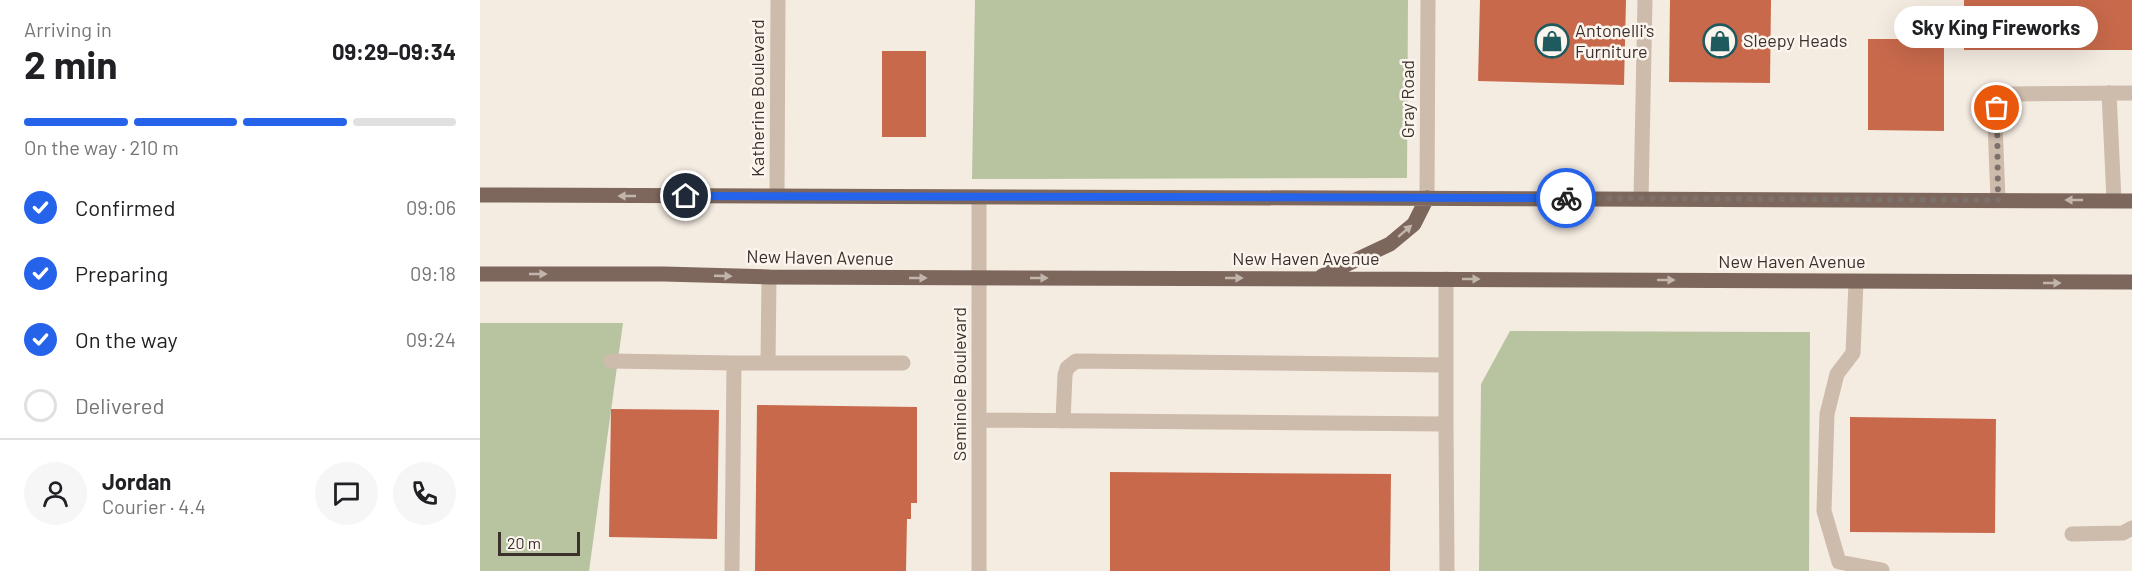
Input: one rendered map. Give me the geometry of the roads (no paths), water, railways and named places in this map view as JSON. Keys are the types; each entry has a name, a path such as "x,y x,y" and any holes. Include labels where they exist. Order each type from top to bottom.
{"main road":[{"path":"480,195 2132,201"},
{"path":"1317,278 1390,244 1414,224 1427,198"},
{"name":"New Haven Avenue","path":"480,274 664,274 769,278 2132,282"},
{"path":"2107,283 2132,274"}],"street":[{"name":"Katherine Boulevard","path":"777,196 778,0"},
{"name":"Gray Road","path":"1427,198 1428,0"},
{"path":"1641,199 1645,0"},
{"path":"2109,93 2114,200"},
{"path":"1998,200 1995,123 1997,108 2006,94 2132,93"},
{"name":"Seminole Boulevard","path":"979,197 979,571"},
{"path":"768,363 769,278"},
{"path":"1446,279 1446,571"},
{"path":"1856,282 1853,353 1837,374 1827,414 1824,511 1839,562 1882,570"},
{"path":"611,361 903,363"},
{"path":"1063,421 1066,368 1076,361 1446,365"},
{"path":"732,571 734,363"},
{"path":"980,420 1446,424"},
{"path":"2072,534 2123,533 2132,528"}],"place":[{"name":"Antonelli's Furniture","path":"1552,41"},
{"name":"Sleepy Heads","path":"1720,41"},
{"name":"Sky King Fireworks","path":"1997,108"}]}
